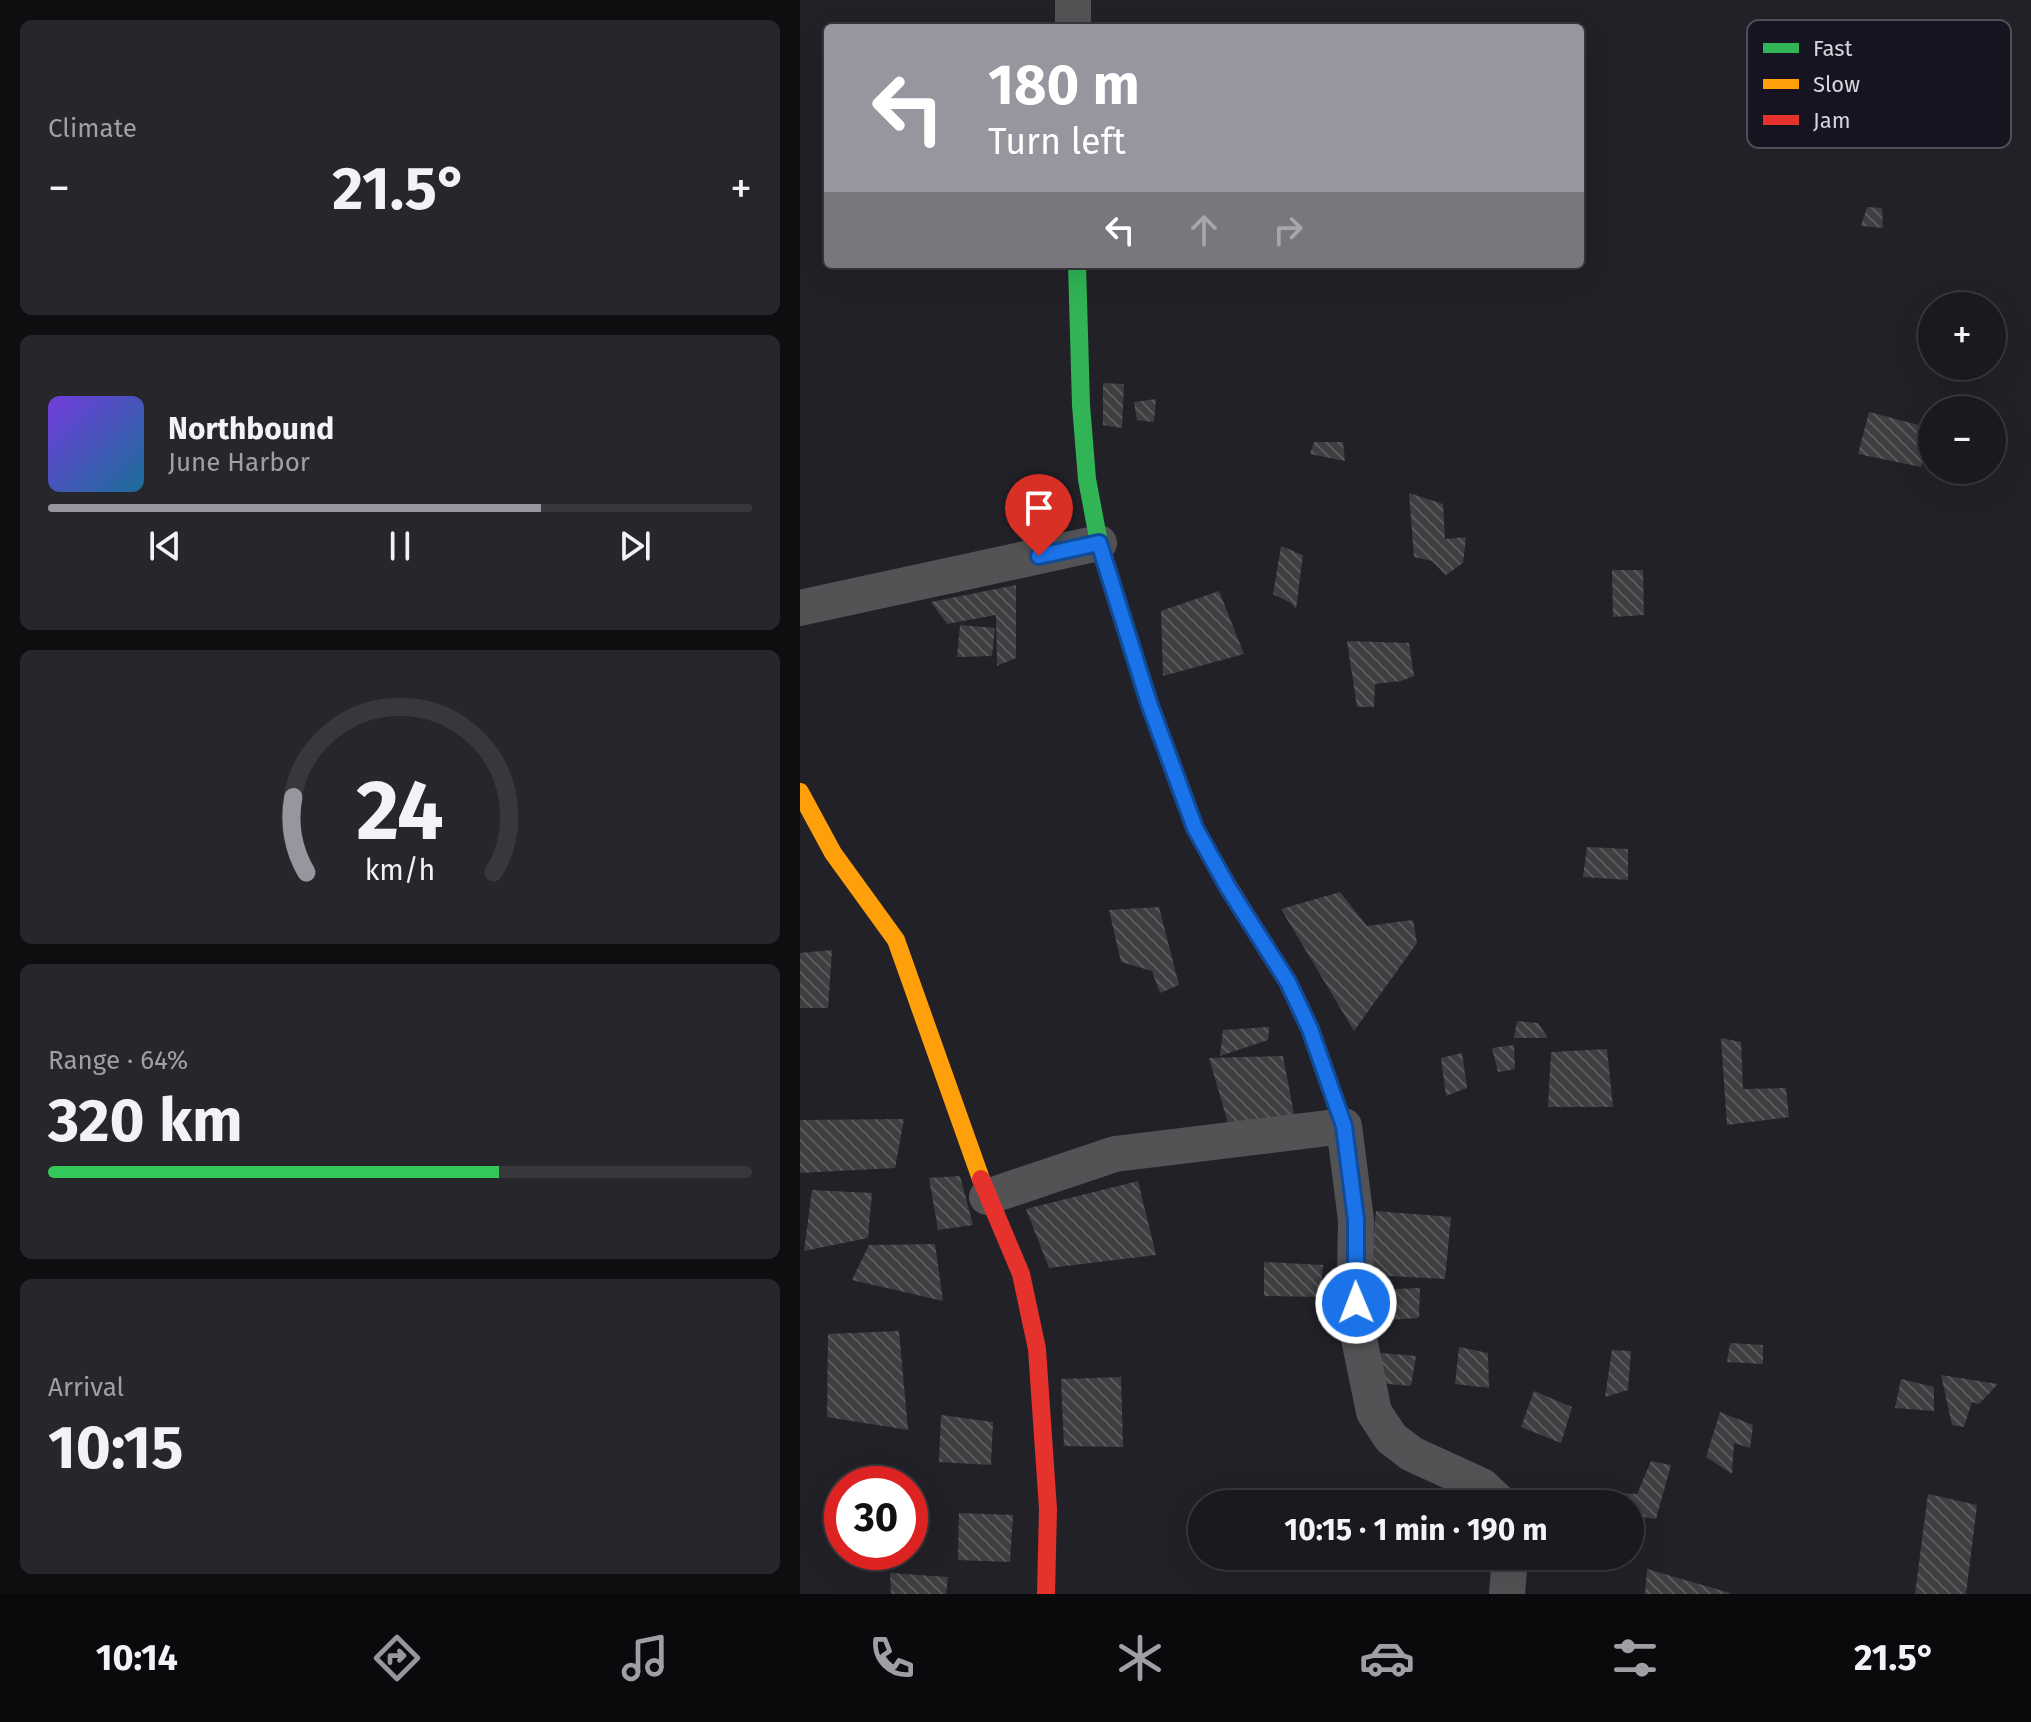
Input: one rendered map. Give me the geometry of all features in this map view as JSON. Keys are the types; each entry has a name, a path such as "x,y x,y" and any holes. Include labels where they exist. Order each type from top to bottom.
{"street":[{"path":"1073,0 1073,24"},
{"path":"1077,268 1081,405 1087,479 1099,543 1149,703 1195,828 1229,889 1288,982 1310,1029 1344,1126 1356,1220 1357,1329 1374,1412 1391,1438 1412,1454 1486,1490"},
{"path":"800,608 1099,543"},
{"path":"800,792 833,853 896,940 987,1197 1021,1274 1037,1349 1048,1509 1046,1594"},
{"path":"987,1197 1115,1154 1344,1126"},
{"path":"1507,1594 1509,1570"}],"building":[{"path":"1867,207 1882,208 1883,228 1861,226"},
{"path":"1103,383 1124,384 1122,428 1103,425"},
{"path":"1156,399 1154,422 1137,420 1134,402"},
{"path":"1869,412 1918,425 1918,466 1858,454"},
{"path":"1314,442 1343,442 1345,461 1310,454"},
{"path":"1409,493 1443,504 1445,539 1466,537 1463,563 1446,575 1432,561 1414,557"},
{"path":"1281,546 1303,555 1296,609 1273,594"},
{"path":"1612,570 1643,570 1644,615 1613,617"},
{"path":"1016,585 1016,658 997,666 996,615 947,624 931,602"},
{"path":"1219,591 1244,654 1163,676 1161,611"},
{"path":"960,625 995,628 992,656 957,657"},
{"path":"1347,641 1409,643 1414,676 1375,684 1374,707 1357,707"},
{"path":"1587,847 1628,849 1628,880 1583,877"},
{"path":"1340,892 1367,926 1413,920 1417,943 1354,1031 1281,909"},
{"path":"1159,907 1179,985 1160,993 1152,971 1121,962 1109,910"},
{"path":"832,950 828,1008 800,1008 800,953"},
{"path":"1517,1021 1538,1023 1548,1038 1514,1038"},
{"path":"1269,1027 1268,1040 1220,1056 1223,1030"},
{"path":"1721,1038 1741,1042 1743,1089 1786,1088 1789,1117 1727,1125"},
{"path":"1514,1045 1515,1069 1498,1072 1492,1048"},
{"path":"1607,1049 1613,1107 1548,1107 1551,1052"},
{"path":"1462,1053 1467,1088 1446,1096 1441,1058"},
{"path":"1283,1056 1295,1120 1228,1123 1209,1058"},
{"path":"904,1119 895,1168 800,1173 800,1120"},
{"path":"960,1176 973,1225 938,1230 929,1178"},
{"path":"1138,1181 1156,1255 1049,1268 1026,1209"},
{"path":"812,1190 872,1193 868,1238 804,1251"},
{"path":"1376,1211 1451,1217 1445,1279 1369,1275"},
{"path":"935,1244 943,1301 852,1280 869,1245"},
{"path":"1264,1262 1323,1265 1320,1297 1264,1296"},
{"path":"1420,1288 1419,1318 1369,1321 1373,1290"},
{"path":"899,1331 908,1430 827,1417 828,1334"},
{"path":"1730,1343 1763,1345 1763,1364 1727,1362"},
{"path":"1459,1347 1488,1353 1489,1388 1455,1384"},
{"path":"1612,1350 1631,1351 1628,1390 1605,1397"},
{"path":"1380,1353 1416,1356 1411,1386 1377,1383"},
{"path":"1941,1375 1998,1384 1979,1404 1972,1402 1964,1427 1952,1425"},
{"path":"1121,1377 1123,1447 1064,1446 1061,1379"},
{"path":"1901,1379 1934,1387 1934,1411 1895,1408"},
{"path":"1534,1391 1572,1407 1561,1443 1521,1427"},
{"path":"1720,1412 1753,1425 1750,1448 1734,1443 1732,1474 1706,1457"},
{"path":"941,1415 993,1422 991,1465 939,1462"},
{"path":"1651,1461 1671,1465 1656,1519 1644,1517 1644,1490 1639,1490"},
{"path":"1928,1494 1977,1505 1966,1594 1915,1594"},
{"path":"959,1513 1013,1515 1010,1562 958,1560"},
{"path":"1647,1569 1730,1593 1730,1594 1645,1594"},
{"path":"890,1573 948,1577 946,1594 891,1594"}],"traffic: fast":[{"path":"1077,268 1081,405 1087,479 1099,543 1149,703 1195,828 1221,874"}],"traffic: slow":[{"path":"800,792 833,853 896,940 981,1179"}],"traffic: jam":[{"path":"1221,874 1288,982 1310,1029 1344,1126"},
{"path":"981,1179 1021,1274 1037,1349 1048,1509 1046,1594"}],"route":[{"path":"1039,556 1099,543 1149,703 1195,828 1229,889 1288,982 1310,1029 1344,1126 1356,1220 1356,1303"}]}
